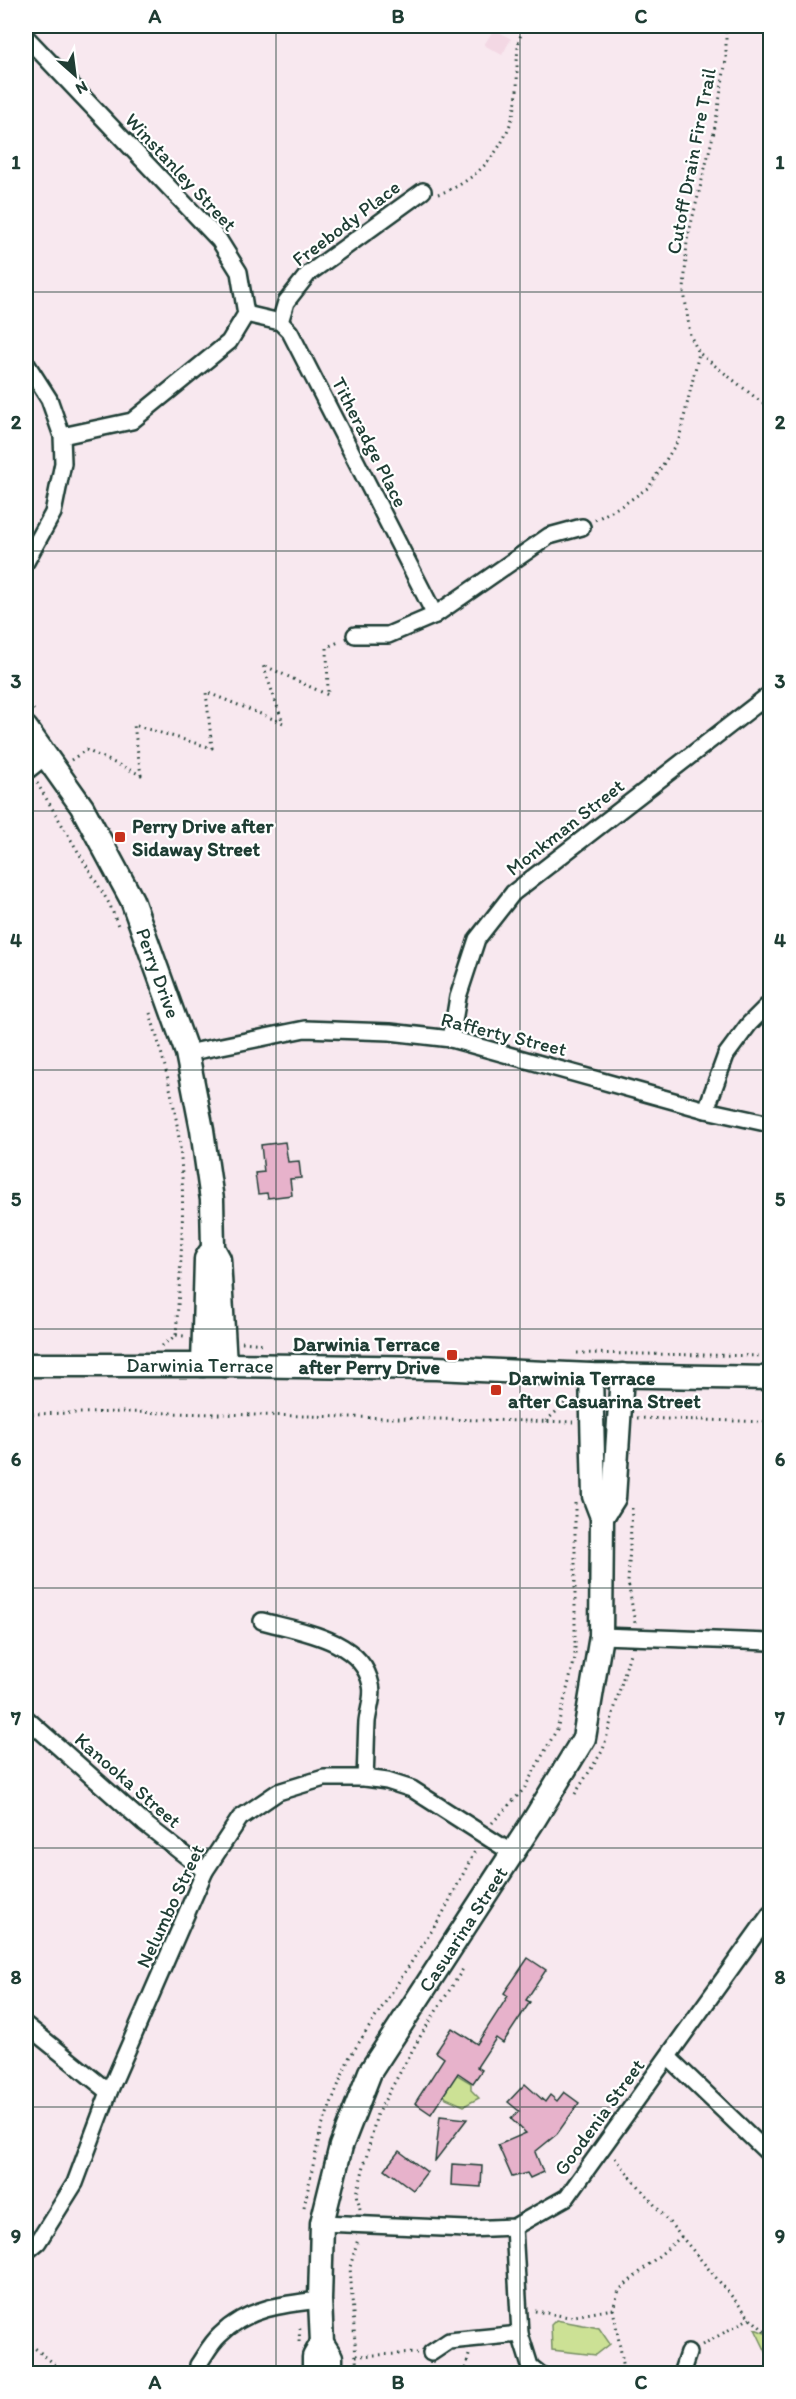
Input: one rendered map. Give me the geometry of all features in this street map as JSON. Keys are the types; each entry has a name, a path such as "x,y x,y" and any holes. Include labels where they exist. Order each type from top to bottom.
{"street":[{"name":"Winstanley Street","path":"26,37 219,240 239,272 246,314"},
{"name":"Freebody Place","path":"280,322 286,302 308,274 423,191"},
{"path":"62,436 132,421 229,342 246,314 280,322"},
{"name":"Titheradge Place","path":"280,322 290,332 435,615"},
{"path":"26,363 49,399 62,436 63,463 53,513 26,562"},
{"path":"355,635 388,635 435,615 549,536 582,527"},
{"name":"Monkman Street","path":"451,1039 459,997 477,939 513,893 771,694"},
{"name":"Perry Drive","path":"26,728 33,766 87,815 132,900 187,1053 212,1200 213,1248 206,1260 214,1365"},
{"path":"706,1110 726,1055 749,1024 771,1003"},
{"name":"Rafferty Street","path":"187,1053 305,1029 390,1032 451,1039 706,1110 771,1124"},
{"name":"Darwinia Terrace","path":"26,1365 436,1368 591,1375 771,1378"},
{"name":"Casuarina Street","path":"331,2373 331,2357 322,2343 310,2301 313,2217 370,2072 584,1738 601,1636 602,1516 594,1497 591,1375"},
{"name":"Casuarina Street","path":"602,1516 614,1498 622,1375"},
{"path":"262,1621 314,1636 346,1649 364,1665 372,1687 367,1721 365,1778"},
{"path":"601,1636 771,1642"},
{"name":"Kanooka Street","path":"26,1718 144,1823 206,1871"},
{"name":"Nelumbo Street","path":"26,2252 38,2242 75,2183 109,2092 206,1871 240,1818 278,1792 324,1778 365,1778 387,1781 412,1789 512,1853"},
{"name":"Goodenia Street","path":"313,2217 467,2229 514,2227 567,2197 771,1914"},
{"path":"26,2025 109,2092"},
{"path":"668,2057 771,2155"},
{"path":"514,2227 520,2334 530,2366 540,2373"},
{"path":"198,2365 219,2335 248,2314 286,2303 310,2301"},
{"path":"431,2353 449,2341 520,2334"},
{"name":"Casuarina Street","path":"314,2373 314,2357 322,2343"},
{"path":"681,2373 688,2353"}],"path":[{"path":"423,191 430,195 454,188 491,159 506,138 515,112 518,51 525,26"},
{"name":"Cutoff Drain Fire Trail","path":"699,353 690,335 684,291 687,240 714,132 726,60 726,26"},
{"path":"582,527 649,487 679,439 699,353 771,409"},
{"path":"79,754 86,750 141,775 134,725 212,748 206,692 283,723 263,665 328,695 327,647 355,635"},
{"path":"33,766 48,798 110,905 122,935"},
{"path":"149,1009 168,1076 180,1147 183,1210 176,1335"},
{"path":"26,1414 125,1412 574,1422 592,1430"},
{"path":"618,1430 638,1418 771,1422"},
{"path":"313,2217 304,2201 321,2129 349,2058 442,1915 483,1834 524,1789 557,1729 575,1658 575,1493"},
{"path":"604,2145 750,2318 771,2336"},
{"path":"625,2373 613,2308 619,2290 682,2236"},
{"path":"299,2350 310,2301"},
{"path":"518,2308 569,2317 613,2308"},
{"path":"688,2353 750,2318"},
{"path":"26,2341 67,2373"},
{"path":"356,2356 431,2353"}],"shaded area":[{"path":"494,29 511,39 502,55 484,45"}],"green space":[{"path":"456,2074 471,2083 471,2090 479,2098 464,2106 446,2098 441,2091"},
{"path":"556,2320 599,2328 610,2344 596,2355 552,2350 551,2325"},
{"path":"755,2329 770,2335 770,2360"}],"building":[{"path":"285,1142 288,1162 299,1161 301,1178 290,1179 292,1195 268,1198 267,1193 258,1194 255,1173 264,1172 261,1145"},
{"path":"528,1958 546,1970 526,2000 530,2002 503,2043 496,2038 477,2067 482,2070 473,2083 458,2073 431,2114 415,2103 444,2058 436,2052 452,2028 477,2044 508,1996 504,1993"},
{"path":"525,2084 545,2102 550,2095 557,2101 564,2092 579,2103 557,2134 535,2152 543,2172 530,2178 527,2173 512,2177 498,2145 526,2133 511,2119 519,2111 508,2102"},
{"path":"440,2116 467,2119 435,2161"},
{"path":"399,2151 427,2172 413,2190 385,2169"},
{"path":"452,2164 482,2166 481,2187 451,2185"}],"place":[{"name":"Perry Drive after Sidaway Street","path":"120,837"},
{"name":"Darwinia Terrace after Perry Drive","path":"452,1355"},
{"name":"Darwinia Terrace after Casuarina Street","path":"496,1390"}]}
